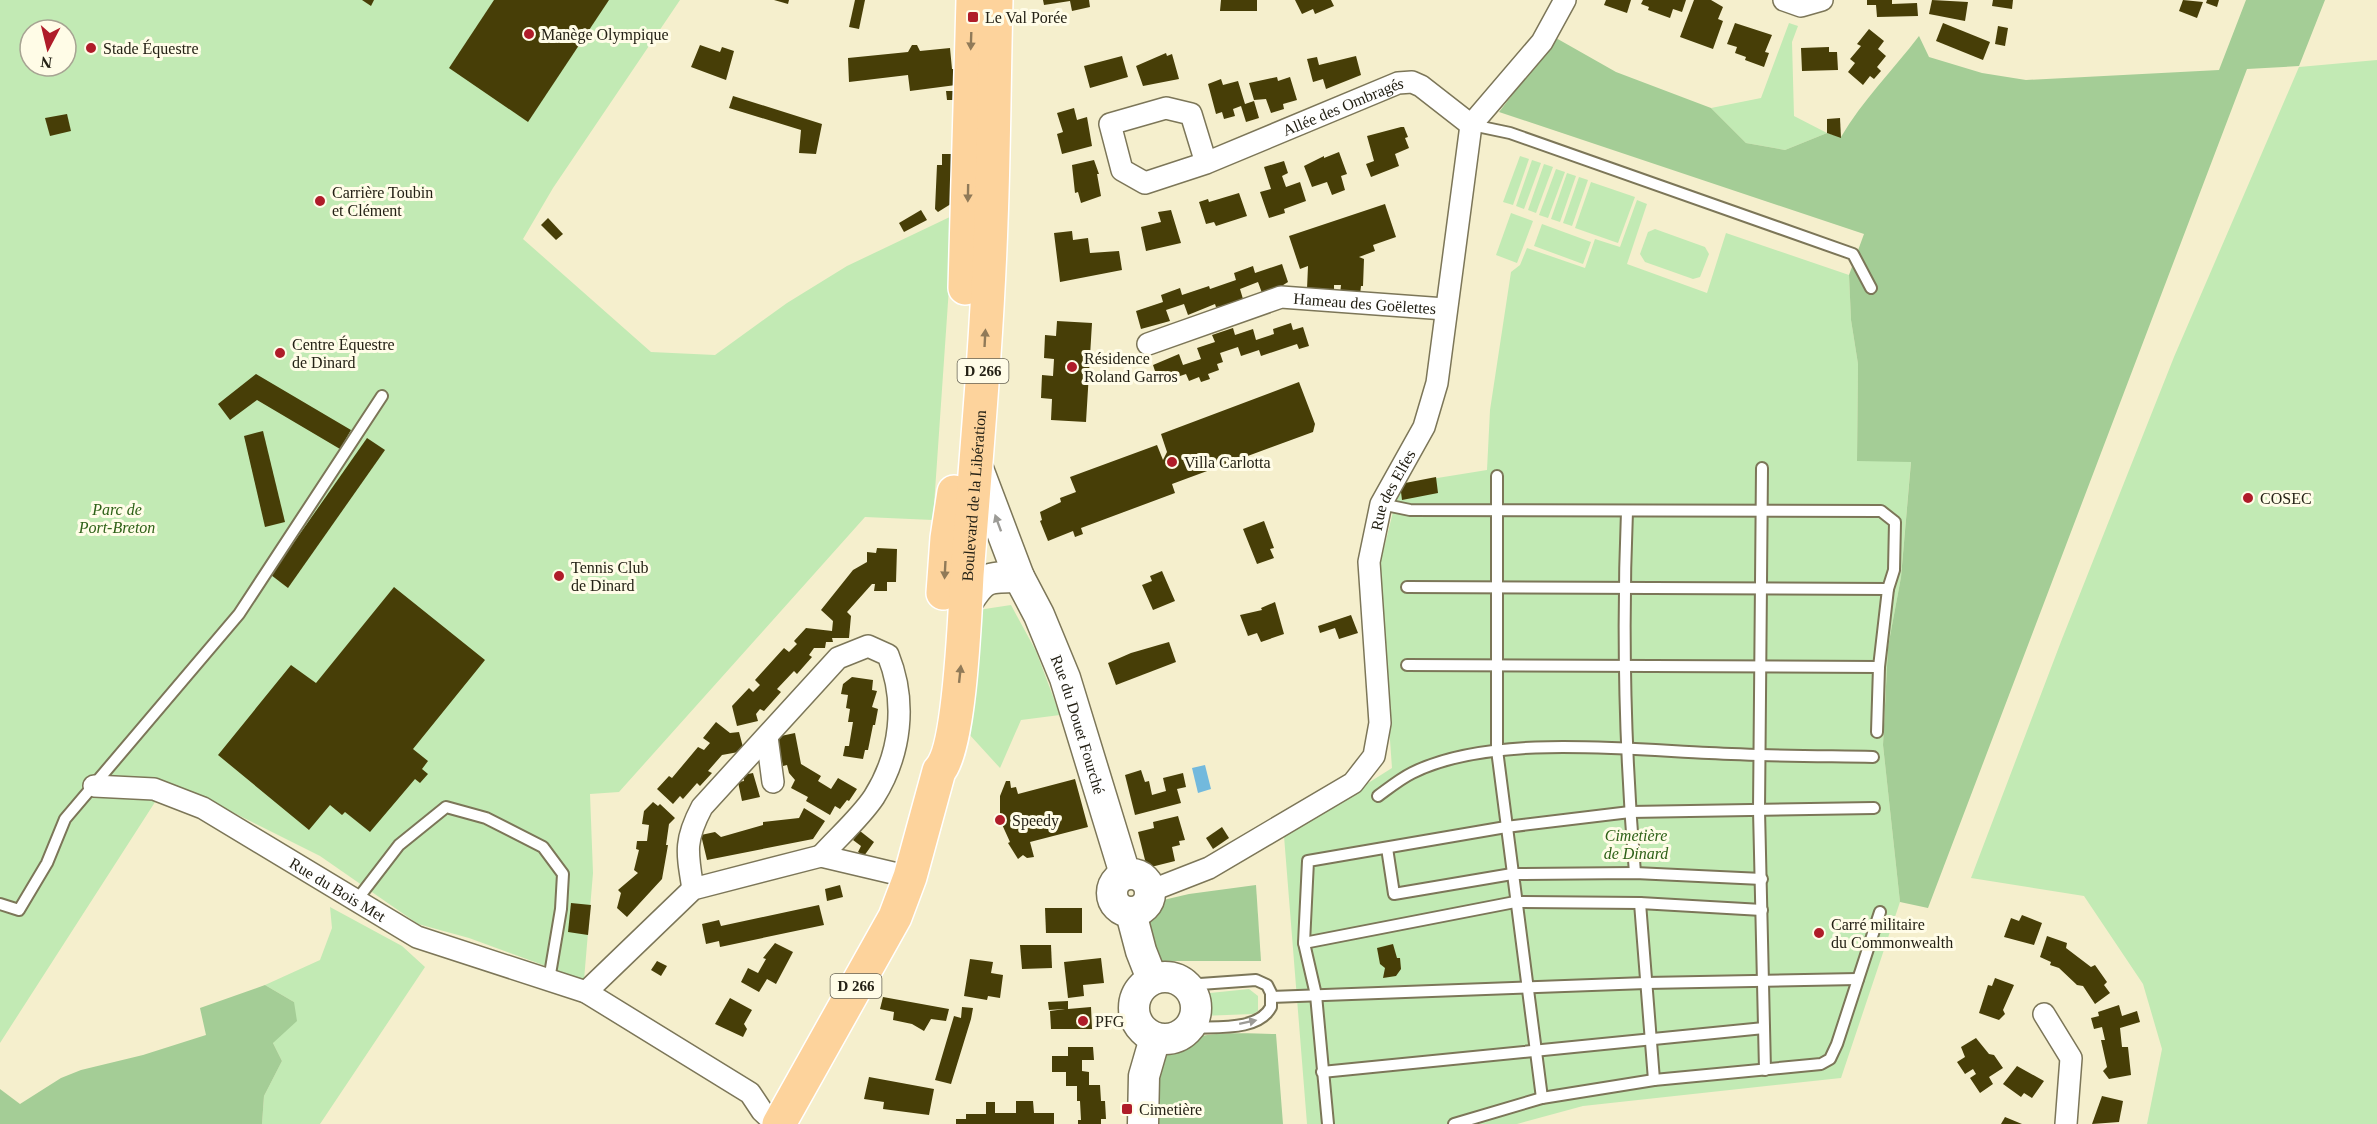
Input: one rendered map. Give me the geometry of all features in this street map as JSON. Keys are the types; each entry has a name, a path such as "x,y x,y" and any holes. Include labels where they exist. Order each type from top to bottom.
{"main road":[{"name":"Boulevard de la Libération","path":"939,771 931,763 947,538 952,512 967,258 973,0"},
{"name":"Boulevard de la Libération","path":"781,1118 895,917 910,877 939,771 945,764 954,723 961,673 977,466 992,223 996,0"},
{"name":"Rue du Douet Fourché","path":"977,466 1019,578 1039,615 1065,678 1125,874 1114,882 1111,895 1117,907 1141,902"},
{"name":"Rue du Douet Fourché","path":"952,512 970,540 991,560 1019,578"},
{"path":"965,606 978,584 987,578 1019,578"},
{"path":"1141,902 1141,951 1152,979"},
{"path":"1166,976 1186,985 1196,1004 1196,1015 1190,1028 1176,1037 1155,1038 1141,1029 1133,1009 1137,994 1152,979 1166,976"},
{"path":"1143,1124 1144,1076 1155,1038"}],"street":[{"path":"1471,124 1542,42 1565,0"},
{"path":"1784,0 1801,6 1822,0"},
{"name":"Allée des Ombragés","path":"1206,163 1191,114 1166,108 1110,124 1122,170 1145,183 1206,163 1398,83 1412,82 1421,86 1471,124"},
{"name":"Rue des Elfes","path":"1141,902 1209,868 1353,783 1374,756 1380,723 1369,562 1381,504 1424,427 1437,383 1471,124"},
{"name":"Hameau des Goëlettes","path":"1148,344 1281,297 1446,309"},
{"path":"693,889 687,857 689,832 702,807 838,658 869,636 888,655 897,675 901,706 895,751 873,797 821,856"},
{"path":"766,738 773,782"},
{"name":"Rue du Bois Met","path":"94,786 154,789 203,808 417,937 586,992 750,1093 763,1094 781,1118"},
{"path":"586,992 693,889 821,856 910,877"},
{"path":"2044,1014 2071,1058 2066,1124"}],"lane":[{"path":"1471,124 1510,133 1853,254 1871,288"},
{"path":"0,904 19,910 47,863 65,819 239,614 382,396"},
{"path":"1762,468 1758,810 1762,879 1765,1070"},
{"path":"1497,476 1495,511 1497,750 1534,1051 1542,1098"},
{"path":"1381,504 1410,510 1881,511 1895,522 1894,570 1888,589 1880,667 1877,732"},
{"path":"1627,511 1624,587 1625,749 1635,873"},
{"path":"1407,586 1888,589"},
{"path":"1407,665 1880,667"},
{"path":"1378,796 1413,773 1445,762 1497,750 1625,749 1759,756 1873,757"},
{"path":"356,901 399,845 446,807 486,818 543,847 563,874 561,909 549,980"},
{"path":"1328,1124 1316,995 1304,943 1308,861 1506,827 1630,812 1874,808"},
{"path":"1387,848 1394,894 1512,874 1635,873 1762,879"},
{"path":"1304,943 1515,902 1640,903 1762,910"},
{"path":"1640,903 1654,1080"},
{"path":"1454,1124 1542,1098 1654,1080 1821,1064 1830,1059 1837,1044 1880,912"},
{"path":"1271,997 1646,983 1858,979"},
{"path":"1186,985 1256,980 1267,984 1271,997 1271,1007 1268,1013 1250,1023 1190,1028"},
{"path":"1322,1072 1764,1028"}],"green space":[{"name":"Parc de Port-Breton","path":"0,0 680,0 553,188 523,239 651,352 715,355 787,303 847,266 954,215 933,520 865,517 619,792 590,794 593,873 584,980 469,938 418,924 320,856 212,802 166,785 0,1043"},
{"path":"2246,0 2325,0 2299,66 2247,69 1928,908 1900,902 1883,745 1888,647 1901,577 1911,462 1857,461 1858,364 1851,320 1849,275 1864,234 1499,112 1556,38 1616,72 1711,108 1746,143 1785,150 1827,133 1841,137 1868,98 1919,36 1929,57 1982,73 2026,80 2219,70"},
{"path":"1789,23 1798,26 1792,42 1794,116 1827,133 1785,150 1746,143 1711,108 1761,98"},
{"name":"COSEC","path":"2377,60 2377,1124 2147,1124 2162,1049 2143,984 2084,896 1971,878 2062,639 2174,357 2299,67"},
{"path":"1520,156 1529,159 1513,205 1503,202"},
{"path":"1532,160 1541,163 1524,209 1516,206"},
{"path":"1544,164 1553,167 1536,213 1528,210"},
{"path":"1556,169 1565,172 1548,218 1539,215"},
{"path":"1567,173 1576,176 1560,222 1551,219"},
{"path":"1579,177 1588,180 1572,226 1563,223"},
{"path":"1591,182 1635,197 1618,243 1575,228"},
{"name":"Cimetière de Dinard","path":"1637,200 1647,204 1627,264 1707,293 1726,233 1849,275 1851,320 1858,364 1857,461 1911,461 1901,577 1888,647 1883,745 1900,902 1841,1078 1583,1106 1517,1124 1307,1124 1284,836 1392,768 1378,572 1400,484 1487,470 1490,410 1511,272 1520,265 1527,248 1585,268 1595,239 1620,247"},
{"path":"1511,213 1533,221 1517,263 1496,255"},
{"path":"1542,224 1591,242 1583,264 1534,246"},
{"path":"1655,229 1705,247 1709,254 1700,277 1693,279 1645,262 1640,254 1648,232"},
{"path":"1011,605 1036,651 1060,715 1021,720 1000,768 968,733 978,610"},
{"path":"1256,885 1261,961 1156,961 1142,920 1159,901 1189,894"},
{"path":"330,907 402,946 425,967 320,1124 262,1124 264,1096 282,1061 273,1043 294,1002 265,985 320,960 332,928"},
{"path":"265,985 294,1002 297,1021 273,1043 282,1061 264,1096 262,1124 0,1124 0,1089 20,1104 61,1078 81,1070 143,1055 206,1035 200,1008"},
{"path":"1249,989 1258,996 1258,1011 1253,1014 1201,1016 1200,994"},
{"path":"1276,1034 1283,1124 1153,1124 1155,1069 1164,1052 1177,1043 1210,1035"}],"water":[{"path":"1205,765 1211,789 1198,793 1192,768"}],"building":[{"path":"362,0 374,0 371,6"},
{"name":"Manège Olympique","path":"494,0 609,0 528,122 449,68"},
{"path":"774,0 789,0 788,4"},
{"path":"855,0 865,0 859,29 849,27"},
{"path":"1043,0 1089,0 1090,7 1072,11 1070,1 1044,5"},
{"path":"1221,0 1257,0 1257,11 1220,11"},
{"path":"1295,0 1331,0 1334,6 1315,14 1313,9 1302,14"},
{"path":"1606,0 1631,0 1627,13 1604,5"},
{"path":"1643,0 1686,0 1682,12 1673,9 1670,18 1648,10 1649,7 1641,4"},
{"path":"1694,0 1711,0 1723,7 1718,19 1723,21 1713,49 1680,37"},
{"path":"1867,0 1892,0 1892,4 1917,3 1918,16 1877,17 1876,5 1867,5"},
{"path":"1932,0 1968,2 1965,21 1929,14"},
{"path":"1993,0 2013,0 2012,9 1992,6"},
{"path":"2183,0 2203,2 2197,18 2179,11"},
{"path":"2207,0 2219,0 2217,7 2206,3"},
{"path":"1735,23 1772,35 1765,52 1769,53 1764,67 1745,60 1746,57 1735,53 1737,47 1727,44"},
{"path":"1943,23 1990,42 1983,60 1936,41"},
{"path":"1998,26 2008,28 2005,46 1995,44"},
{"path":"1869,29 1884,41 1878,49 1886,56 1877,67 1881,71 1874,79 1870,76 1863,85 1848,72 1855,63 1850,59 1861,46 1857,44"},
{"path":"700,45 720,52 722,47 734,51 726,80 691,67"},
{"path":"912,45 917,45 920,51 950,48 952,69 956,69 956,85 910,91 908,75 849,82 848,58 908,52"},
{"path":"1829,47 1829,52 1837,52 1838,70 1802,71 1801,48"},
{"path":"1166,53 1167,56 1172,54 1179,79 1143,86 1136,66"},
{"path":"1122,56 1128,77 1090,88 1084,66"},
{"path":"1356,56 1361,75 1326,89 1323,79 1313,82 1307,59 1317,57 1319,65"},
{"path":"1277,77 1278,81 1290,77 1297,100 1283,104 1284,109 1271,113 1266,99 1254,100 1249,83"},
{"path":"1221,79 1223,85 1238,81 1245,104 1254,101 1259,118 1246,122 1241,106 1233,109 1235,116 1224,119 1222,112 1216,114 1208,84"},
{"path":"946,91 956,91 956,100 947,100"},
{"path":"733,96 822,124 816,154 799,153 801,130 729,108"},
{"path":"1074,108 1077,120 1087,117 1092,146 1062,154 1057,134 1063,132 1057,113"},
{"path":"67,114 71,131 50,136 45,118"},
{"path":"1840,118 1841,138 1827,133 1827,119"},
{"path":"1404,127 1408,137 1405,138 1409,148 1395,154 1399,166 1371,177 1366,164 1374,161 1367,136"},
{"path":"1339,152 1347,174 1341,176 1345,190 1332,195 1327,182 1312,187 1304,166 1324,156 1324,158"},
{"path":"942,154 955,154 954,202 938,212 935,209 937,165 942,165"},
{"path":"1094,160 1099,174 1097,174 1101,196 1081,203 1078,192 1075,193 1072,165"},
{"path":"1284,161 1288,173 1282,176 1286,187 1300,182 1306,201 1284,209 1285,213 1269,218 1260,192 1271,189 1264,167"},
{"path":"1239,193 1247,216 1216,226 1214,222 1206,224 1199,202 1208,199 1209,202"},
{"path":"1385,204 1396,237 1373,245 1375,251 1359,257 1364,259 1363,286 1361,286 1360,295 1340,294 1341,285 1334,285 1334,290 1307,289 1308,266 1300,269 1289,236"},
{"path":"921,210 927,220 904,232 899,223"},
{"path":"1171,210 1181,243 1146,251 1141,227 1161,222 1158,212"},
{"path":"548,218 563,234 556,240 541,225"},
{"path":"1072,231 1073,240 1088,238 1090,253 1119,251 1122,270 1060,282 1054,233"},
{"path":"1282,264 1288,282 1280,287 1262,293 1258,282 1240,289 1243,299 1225,306 1216,307 1215,304 1188,315 1184,304 1166,310 1170,321 1141,329 1136,311 1163,302 1161,295 1180,288 1182,295 1209,286 1210,289 1236,280 1234,273 1253,266 1255,273"},
{"name":"Résidence Roland Garros","path":"1057,321 1092,323 1086,422 1051,420 1052,399 1041,398 1042,375 1053,376 1054,359 1044,358 1045,335 1056,336"},
{"path":"1291,323 1293,330 1303,327 1309,346 1299,349 1297,344 1261,356 1259,350 1241,356 1238,347 1220,353 1223,362 1217,364 1219,370 1208,374 1210,379 1201,382 1199,377 1189,381 1186,374 1159,383 1153,365 1179,354 1183,365 1201,359 1197,348 1215,342 1212,335 1233,328 1235,335 1253,329 1256,340 1274,334 1273,329"},
{"path":"256,374 351,430 340,449 257,400 230,420 218,404"},
{"name":"Villa Carlotta","path":"1299,382 1315,424 1313,432 1172,484 1175,493 1081,528 1083,534 1075,537 1073,531 1048,541 1040,521 1042,520 1040,512 1061,502 1060,498 1076,492 1070,477 1157,445 1163,460 1167,452 1161,434"},
{"path":"263,431 285,522 265,527 244,436"},
{"path":"367,438 385,450 288,588 271,575"},
{"path":"1436,477 1438,493 1402,500 1400,484"},
{"path":"1264,521 1274,548 1270,549 1274,558 1257,564 1243,529"},
{"path":"877,548 897,549 896,582 887,582 887,591 874,591 875,584 872,584 847,612 851,616 849,638 832,638 833,642 826,642 825,648 814,648 809,655 812,657 797,674 794,671 777,689 781,692 764,711 760,709 756,714 758,721 737,726 732,706 749,688 753,692 760,685 755,680 784,648 789,652 797,644 794,641 806,628 832,631 833,621 821,610 853,570 867,562 867,552 876,553"},
{"path":"1162,571 1175,601 1153,610 1142,585 1152,581 1150,576"},
{"path":"394,587 485,660 413,749 428,761 422,769 428,774 420,783 415,779 370,832 345,812 342,815 330,805 309,830 218,755 291,665 316,683"},
{"path":"1275,602 1284,634 1261,642 1257,633 1248,636 1240,615 1262,610 1261,608"},
{"path":"1351,615 1358,633 1339,639 1335,628 1320,633 1318,626"},
{"path":"1169,642 1176,662 1116,685 1108,663 1131,653"},
{"path":"852,677 873,680 872,690 877,691 872,707 878,709 875,725 873,725 868,750 865,750 863,759 843,756 845,746 849,746 853,722 848,722 850,709 846,708 848,695 841,694 843,684"},
{"path":"716,722 730,733 739,732 744,751 722,755 708,771 712,773 700,786 697,783 683,799 680,796 673,804 657,789 669,776 672,778 698,747 704,750 710,743 703,738"},
{"path":"795,733 801,764 821,776 818,781 831,789 838,778 857,789 849,801 847,800 840,809 835,806 830,815 806,801 808,797 791,788 795,780 789,773 787,765 783,766 776,737"},
{"path":"1141,770 1145,782 1149,781 1152,795 1166,791 1163,778 1183,773 1186,787 1177,789 1181,803 1135,815 1125,775"},
{"path":"753,773 760,797 742,801 738,782 744,781 743,775"},
{"path":"1075,779 1088,827 1030,842 1034,857 1027,858 1023,855 1018,859 1008,843 1010,842 1000,820 1000,796 1006,781 1010,781 1011,788 1016,787 1018,794"},
{"path":"653,802 658,806 660,804 675,818 669,824 662,879 627,917 617,908 621,893 618,890 638,873 634,870 639,850 636,849 637,841 647,841 649,825 642,824 644,811"},
{"path":"804,808 825,821 813,839 707,860 701,835 715,832 721,837 763,825 763,822 799,818"},
{"path":"1178,816 1185,840 1179,841 1180,845 1172,847 1175,861 1147,868 1138,832 1154,828 1153,822"},
{"path":"1222,827 1229,838 1213,849 1206,838"},
{"path":"860,831 874,842 864,856 858,852 861,846 853,840"},
{"path":"840,885 843,897 827,901 825,889"},
{"path":"571,903 591,905 588,935 568,932"},
{"path":"819,905 824,925 720,947 719,941 706,944 702,924 719,920 721,926"},
{"path":"1045,908 1082,908 1082,933 1046,933"},
{"path":"2022,915 2042,923 2034,945 2004,937 2011,918 2019,921"},
{"path":"2047,936 2067,943 2066,948 2091,967 2095,965 2107,982 2104,985 2110,993 2095,1004 2083,986 2077,985 2059,968 2050,965 2051,962 2040,957"},
{"path":"775,943 793,952 776,984 767,979 759,992 741,982 748,968 758,973 766,959 763,958"},
{"path":"1393,944 1397,958 1400,958 1401,969 1396,976 1383,978 1385,968 1380,964 1377,948"},
{"path":"1020,945 1051,945 1052,968 1022,969"},
{"path":"1101,958 1104,983 1083,985 1084,996 1068,998 1064,962"},
{"path":"970,959 993,962 991,973 1003,975 1000,998 988,996 987,1000 964,996"},
{"path":"657,961 667,966 661,976 651,970"},
{"path":"1995,978 2014,985 2003,1010 2005,1014 1999,1020 1979,1013 1988,985 1992,986"},
{"path":"883,997 949,1009 946,1021 931,1019 924,1031 912,1024 893,1020 894,1012 880,1009"},
{"path":"730,998 752,1010 744,1024 747,1029 743,1037 715,1024"},
{"path":"1068,1001 1068,1009 1091,1007 1092,1029 1051,1029 1050,1011 1065,1009 1049,1010 1048,1002"},
{"path":"2119,1005 2122,1016 2137,1011 2140,1022 2120,1028 2122,1047 2128,1047 2131,1075 2109,1079 2103,1071 2107,1067 2101,1040 2105,1040 2102,1027 2094,1029 2091,1018 2099,1016 2098,1012"},
{"path":"962,1007 973,1008 951,1084 935,1080 954,1016 961,1018"},
{"path":"1976,1038 1989,1054 1994,1055 2003,1068 1989,1077 1993,1084 1980,1093 1970,1078 1976,1074 1973,1069 1965,1074 1957,1062 1965,1057 1961,1047"},
{"path":"1068,1047 1093,1047 1094,1060 1082,1060 1082,1071 1089,1072 1089,1085 1100,1085 1101,1101 1105,1101 1106,1119 1101,1119 1101,1124 1078,1124 1078,1120 1081,1120 1077,1086 1066,1086 1066,1072 1052,1072 1052,1056 1068,1056"},
{"path":"2017,1066 2044,1081 2032,1098 2024,1093 2021,1097 2003,1084"},
{"path":"869,1077 934,1089 929,1115 883,1109 884,1102 864,1099"},
{"path":"2102,1096 2123,1101 2119,1122 2092,1124"},
{"path":"1016,1101 1033,1101 1034,1113 1054,1113 1054,1124 956,1124 956,1119 966,1119 966,1114 986,1114 986,1102 995,1102 995,1113 1016,1113"},
{"path":"2005,1117 2022,1124 2001,1124"}],"place":[{"name":"Le Val Porée","path":"973,17"},
{"name":"Manège Olympique","path":"529,34"},
{"name":"Stade Équestre","path":"91,48"},
{"name":"Carrière Toubin et Clément","path":"320,201"},
{"name":"Centre Équestre de Dinard","path":"280,353"},
{"name":"Résidence Roland Garros","path":"1072,367"},
{"name":"Villa Carlotta","path":"1172,462"},
{"name":"COSEC","path":"2248,498"},
{"name":"Tennis Club de Dinard","path":"559,576"},
{"name":"Speedy","path":"1000,820"},
{"name":"Carré militaire du Commonwealth","path":"1819,933"},
{"name":"PFG","path":"1083,1021"},
{"name":"Cimetière","path":"1127,1109"}]}
